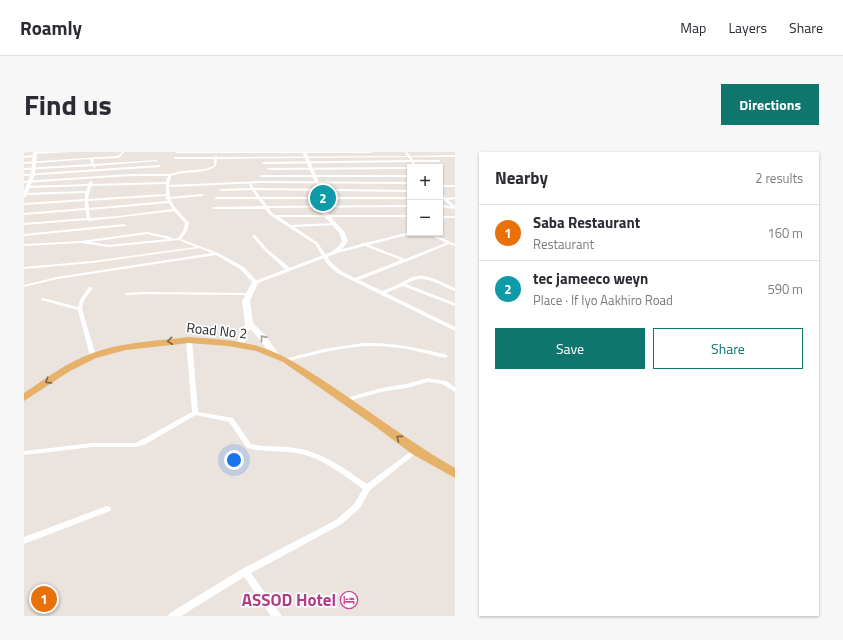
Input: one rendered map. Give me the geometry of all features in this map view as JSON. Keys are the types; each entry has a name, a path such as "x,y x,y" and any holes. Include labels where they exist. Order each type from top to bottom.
{"main road":[{"name":"Road No 2","path":"24,398 67,369 94,356 125,347 189,340 228,342 275,355 286,360 416,451 455,474"}],"street":[{"path":"24,157 35,154 71,152"},
{"path":"24,162 119,157 123,152"},
{"path":"176,152 261,152 306,159 407,168"},
{"path":"24,182 130,175 170,175 181,171 211,169 215,166 215,152"},
{"path":"261,152 261,158"},
{"path":"263,163 371,152"},
{"path":"406,152 413,162"},
{"path":"449,152 454,156"},
{"path":"26,191 33,174 35,154"},
{"path":"268,170 306,159 454,156"},
{"path":"89,220 85,201 86,192 94,178 93,164 90,158"},
{"path":"175,158 261,158 438,162"},
{"path":"306,159 320,189 326,215 343,234 345,241 342,247 333,253"},
{"path":"24,169 157,161"},
{"path":"24,175 160,166"},
{"path":"170,175 167,196 169,202 174,210 187,223 185,231 179,239"},
{"path":"261,176 407,176"},
{"path":"26,191 90,184 250,182 407,183"},
{"path":"250,182 253,189 274,216 316,243 324,256 339,272 455,328"},
{"path":"443,186 455,186"},
{"path":"222,190 407,190"},
{"path":"26,191 86,192"},
{"path":"24,204 202,195"},
{"path":"216,198 407,198"},
{"path":"445,199 455,198"},
{"path":"445,199 454,207"},
{"path":"24,214 87,210 169,202"},
{"path":"214,208 266,206 407,206"},
{"path":"443,206 454,207"},
{"path":"24,224 89,220 174,210"},
{"path":"274,216 407,216"},
{"path":"443,217 455,217"},
{"path":"290,226 334,224"},
{"path":"24,235 124,225"},
{"path":"24,245 81,242 147,233 173,239"},
{"path":"275,355 264,339 249,324 246,301 255,282 333,253 407,234"},
{"path":"254,236 266,250 288,269"},
{"path":"435,236 455,245"},
{"path":"81,242 109,246 179,239 217,254 242,268 255,282"},
{"path":"356,280 449,243"},
{"path":"363,244 406,261"},
{"path":"24,268 92,262 198,247"},
{"path":"24,286 57,278 217,254"},
{"path":"382,293 403,284 410,279 422,277 455,290"},
{"path":"403,284 455,306"},
{"path":"91,288 82,300 80,310 94,356"},
{"path":"126,294 144,292 248,294"},
{"path":"43,299 80,310"},
{"path":"241,345 243,333 249,324"},
{"path":"189,340 194,413"},
{"path":"286,360 329,349 369,345 391,345 444,356"},
{"path":"345,400 381,390 407,386 428,380 444,382 455,390"},
{"path":"24,453 93,445 136,445 194,413 231,420 249,446 263,449 295,450 320,456 368,488"},
{"path":"173,616 246,572 339,522 357,506 368,488 416,451"},
{"path":"24,541 107,509"},
{"path":"246,572 277,616"}],"place":[{"name":"tec jameeco weyn","path":"323,198"},
{"name":"Saba Restaurant","path":"44,599"},
{"name":"ASSOD Hotel","path":"349,600"}]}
